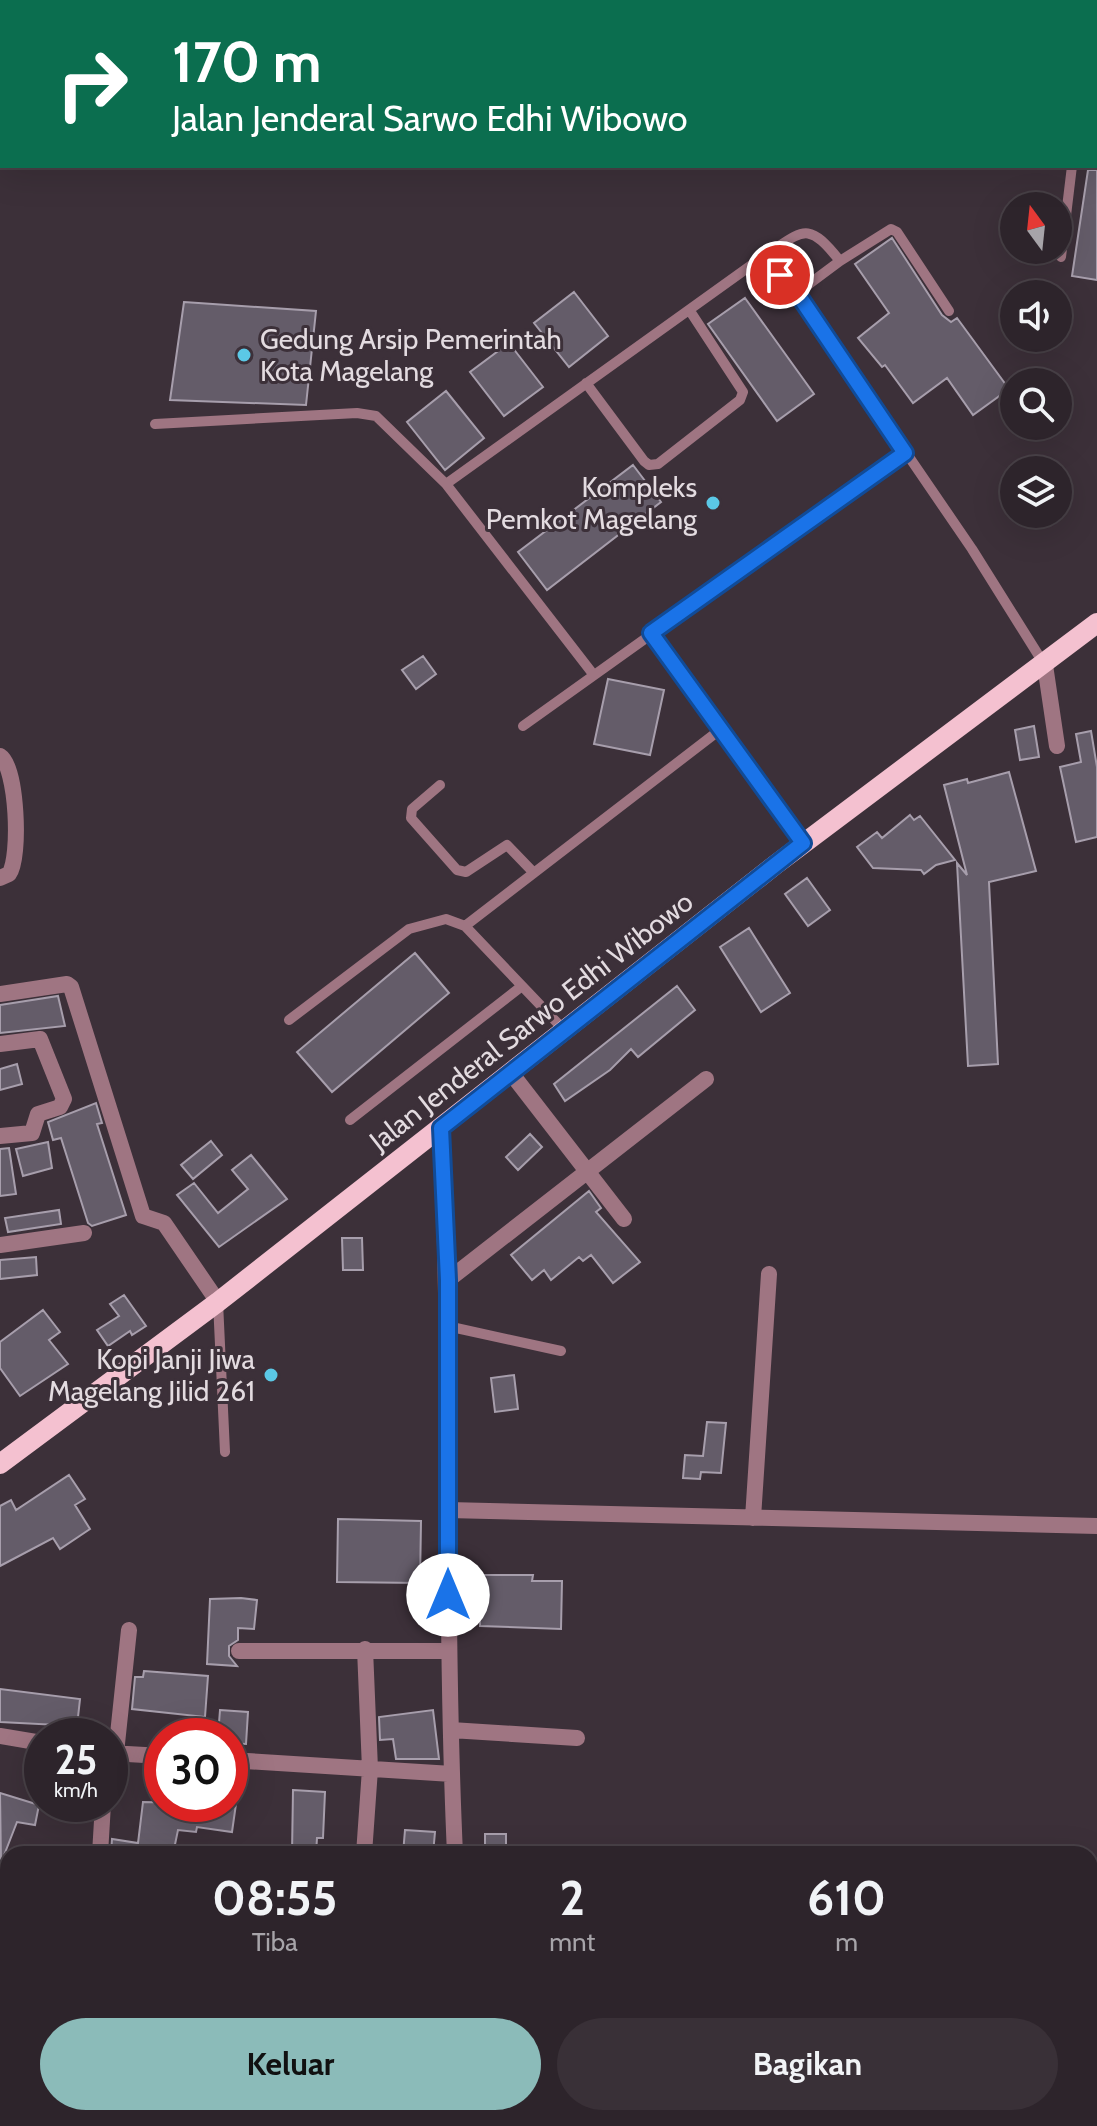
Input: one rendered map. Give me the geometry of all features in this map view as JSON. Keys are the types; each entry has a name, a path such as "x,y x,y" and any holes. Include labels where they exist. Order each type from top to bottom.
{"main road":[{"name":"Jalan Jenderal Sarwo Edhi Wibowo","path":"0,1464 218,1302 803,843 1045,665 1097,623"}],"street":[{"path":"1045,665 1057,746"},
{"path":"0,756 11,770 16,855 9,874 0,878"},
{"path":"0,994 70,985 143,1216 164,1223 218,1302"},
{"path":"0,1044 40,1039 64,1099 60,1107 38,1114 32,1133 0,1136"},
{"path":"511,1073 624,1219"},
{"path":"448,1280 706,1079"},
{"path":"441,1128 448,1280 449,1651 455,1846"},
{"path":"0,1245 49,1241 84,1233"},
{"path":"753,1518 769,1274"},
{"path":"448,1510 1097,1526"},
{"path":"118,1718 129,1630"},
{"path":"365,1649 370,1769 365,1846"},
{"path":"239,1651 449,1651"},
{"path":"451,1730 577,1738"},
{"path":"0,1736 24,1740"},
{"path":"248,1761 452,1774"},
{"path":"100,1846 102,1822"}],"lane":[{"path":"1069,192 1072,168"},
{"path":"797,293 883,232 894,230 949,311"},
{"path":"446,484 793,237 809,232 819,235 840,261"},
{"path":"764,256 797,293 972,549 1045,665"},
{"path":"586,383 644,461 649,465 658,464 740,400 743,392 690,311"},
{"path":"155,424 357,413 376,416 446,484 593,674"},
{"path":"523,726 905,453"},
{"path":"651,633 803,843"},
{"path":"465,926 721,729"},
{"path":"440,785 412,809 411,818 457,870 466,872 507,845 534,873"},
{"path":"289,1020 409,929 446,919 465,926 565,1031"},
{"path":"350,1120 522,986"},
{"path":"218,1302 225,1452"},
{"path":"447,1326 561,1351"}],"building":[{"path":"1088,170 1097,170 1097,280 1072,276"},
{"path":"892,238 942,315 951,322 957,318 1000,377 1000,396 973,415 947,378 913,403 885,365 882,367 858,338 889,313 855,264"},
{"path":"574,292 608,336 569,367 534,323"},
{"path":"745,298 814,394 777,421 708,324"},
{"name":"Gedung Arsip Pemerintah Kota Magelang","path":"184,302 316,311 306,405 170,400"},
{"path":"509,343 543,387 504,416 470,372"},
{"path":"446,391 484,438 445,470 407,422"},
{"path":"633,465 661,502 547,590 518,552"},
{"path":"423,656 436,674 416,689 402,670"},
{"path":"608,679 664,690 650,755 594,744"},
{"path":"1034,726 1039,757 1020,760 1015,730"},
{"path":"1091,731 1097,767 1097,837 1076,842 1060,767 1081,762 1076,734"},
{"path":"1009,772 1036,871 989,882 998,1064 968,1066 957,863 967,875 944,785 967,779 968,783"},
{"path":"910,815 914,820 920,816 955,860 936,865 924,874 921,870 873,868 857,847 877,832 882,838"},
{"path":"807,878 830,910 808,926 785,894"},
{"path":"749,928 790,993 761,1012 720,947"},
{"path":"415,953 449,993 332,1092 297,1052"},
{"path":"677,986 695,1010 638,1057 631,1049 610,1070 565,1101 554,1084"},
{"path":"58,996 65,1026 0,1033 0,1005"},
{"path":"17,1064 22,1084 0,1090 0,1069"},
{"path":"96,1103 102,1123 97,1124 126,1215 92,1226 88,1223 61,1138 53,1140 48,1122"},
{"path":"530,1134 542,1147 518,1170 506,1157"},
{"path":"211,1141 222,1155 193,1179 181,1165"},
{"path":"48,1142 52,1168 23,1176 16,1149"},
{"path":"9,1148 16,1194 0,1196 0,1149"},
{"path":"251,1155 287,1199 219,1247 177,1195 194,1183 218,1213 248,1189 232,1170"},
{"path":"589,1191 601,1208 596,1212 640,1262 613,1283 591,1255 583,1261 579,1257 551,1280 544,1270 532,1280 511,1255"},
{"path":"59,1210 61,1224 8,1232 5,1218"},
{"path":"342,1238 362,1238 363,1270 343,1270"},
{"path":"36,1257 37,1275 0,1279 0,1260"},
{"path":"124,1295 146,1326 132,1335 130,1331 108,1346 97,1330 119,1316 110,1304"},
{"path":"43,1310 60,1332 49,1340 68,1364 20,1396 0,1368 0,1342"},
{"path":"514,1375 518,1409 495,1412 491,1378"},
{"path":"707,1422 726,1423 721,1473 701,1472 700,1479 683,1478 685,1455 703,1456"},
{"path":"69,1475 85,1499 75,1505 90,1529 60,1549 53,1538 0,1566 0,1506 11,1500 16,1510"},
{"path":"338,1519 421,1521 420,1583 337,1582"},
{"path":"480,1575 533,1575 532,1581 562,1581 561,1629 480,1626"},
{"path":"210,1599 257,1600 254,1629 238,1628 238,1640 229,1646 229,1656 237,1666 207,1664"},
{"path":"144,1671 208,1676 205,1717 132,1709 135,1677 143,1677"},
{"path":"0,1689 80,1699 78,1718 24,1718 24,1723 0,1722"},
{"path":"220,1710 248,1712 248,1718 219,1718"},
{"path":"433,1710 439,1759 396,1759 393,1739 380,1740 379,1717"},
{"path":"293,1790 325,1792 323,1838 317,1838 316,1846 292,1846"},
{"path":"0,1793 24,1800 24,1822 36,1822 35,1825 17,1822 8,1846 1,1846"},
{"path":"143,1802 144,1822 233,1822 232,1832 197,1827 196,1832 178,1830 175,1846 112,1846 112,1839 138,1843"},
{"path":"405,1830 435,1832 434,1846 404,1846"},
{"path":"485,1834 506,1834 506,1846 485,1846"}],"place":[{"name":"Gedung Arsip Pemerintah Kota Magelang","path":"244,355"},
{"name":"Kompleks Pemkot Magelang","path":"713,503"},
{"name":"Kopi Janji Jiwa Magelang Jilid 261","path":"271,1375"}],"route":[{"path":"448,1595 448,1280 441,1128 803,843 651,633 905,453 797,293 780,275"}]}
